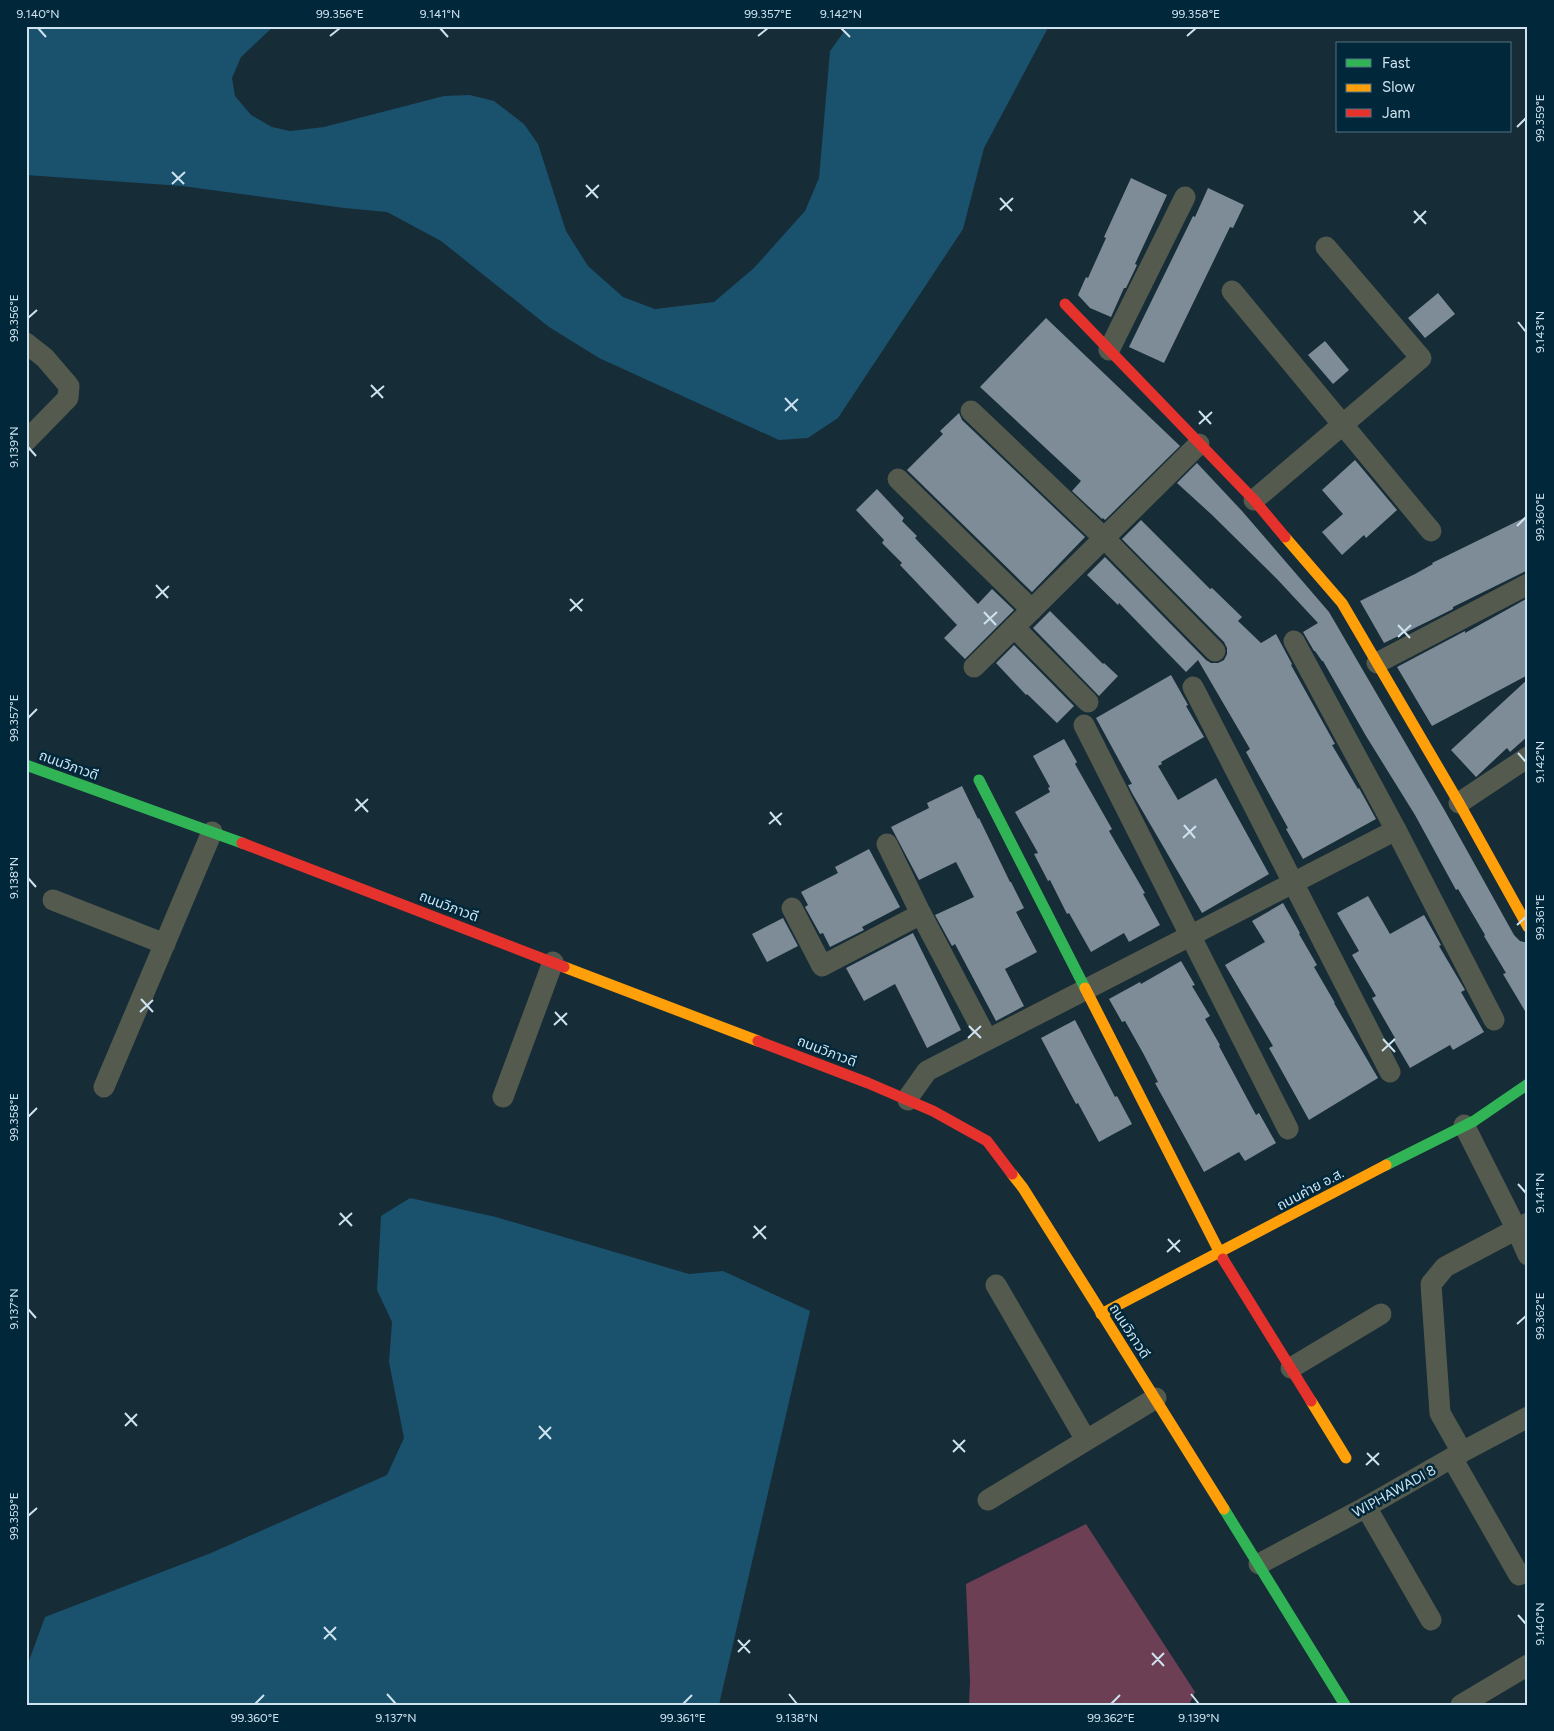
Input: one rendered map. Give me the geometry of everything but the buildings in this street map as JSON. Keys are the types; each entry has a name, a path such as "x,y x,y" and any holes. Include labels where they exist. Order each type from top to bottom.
{"street":[{"path":"1109,350 1185,197"},
{"path":"1254,500 1421,358 1326,247"},
{"path":"1232,291 1431,531"},
{"path":"1065,304 1254,500 1342,603 1528,927"},
{"path":"26,343 45,358 68,386 68,398 26,441"},
{"path":"971,411 1104,538 1215,651"},
{"path":"974,667 1199,444"},
{"path":"898,479 1032,610"},
{"path":"1377,663 1528,584"},
{"path":"1014,627 1088,702"},
{"path":"1294,641 1396,830 1494,1020"},
{"path":"1193,687 1390,1072"},
{"path":"1084,725 1288,1129"},
{"path":"1458,803 1528,757"},
{"name":"ถนนวิภาวดี","path":"26,765 212,832 859,1079 933,1111 987,1141 1023,1188 1260,1564 1345,1705"},
{"path":"979,780 1220,1253 1346,1458"},
{"path":"908,1100 927,1071 1396,830"},
{"path":"104,1087 212,832"},
{"path":"888,844 921,914 987,1039"},
{"path":"53,900 165,944"},
{"path":"792,908 822,966 921,914"},
{"path":"503,1097 553,962"},
{"name":"ถนนค่าย อ.ส.","path":"1101,1314 1474,1121 1528,1084"},
{"path":"1464,1125 1522,1226 1528,1255"},
{"path":"1519,1575 1457,1455 1440,1413 1431,1284 1445,1268 1522,1226"},
{"path":"996,1285 1086,1440"},
{"path":"1290,1368 1381,1314"},
{"path":"988,1500 1156,1398"},
{"name":"WIPHAWADI 8","path":"1260,1564 1528,1416"},
{"path":"1366,1507 1431,1620"},
{"path":"1461,1705 1528,1665"}],"shaded area":[{"path":"1086,1524 1195,1692 1189,1705 969,1705 970,1681 966,1584"}],"water":[{"path":"26,26 274,26 241,57 232,78 235,96 251,115 272,127 290,131 324,127 444,96 470,95 494,101 524,124 538,144 566,231 588,266 623,297 655,309 714,302 754,268 805,211 819,178 830,51 848,26 1049,26 984,148 963,229 838,418 808,438 779,440 599,358 549,327 441,241 387,212 182,186 26,175"},
{"path":"410,1198 496,1217 689,1274 723,1271 810,1311 719,1705 26,1705 26,1669 45,1617 211,1553 387,1475 404,1438 389,1362 392,1322 377,1290 381,1216"}],"traffic: fast":[{"path":"26,765 242,843"},
{"path":"979,780 1085,988"},
{"path":"1386,1165 1474,1121 1528,1084"},
{"path":"1224,1509 1345,1705"}],"traffic: slow":[{"path":"1285,537 1342,603 1459,803 1528,927"},
{"path":"564,967 758,1041"},
{"path":"1085,988 1223,1259"},
{"path":"1101,1314 1386,1165"},
{"path":"1012,1174 1023,1188 1224,1509"},
{"path":"1311,1401 1346,1458"}],"traffic: jam":[{"path":"1065,304 1254,500 1285,537"},
{"path":"242,843 564,967"},
{"path":"758,1041 868,1083 933,1111 987,1141 1012,1174"},
{"path":"1223,1259 1311,1401"}]}
